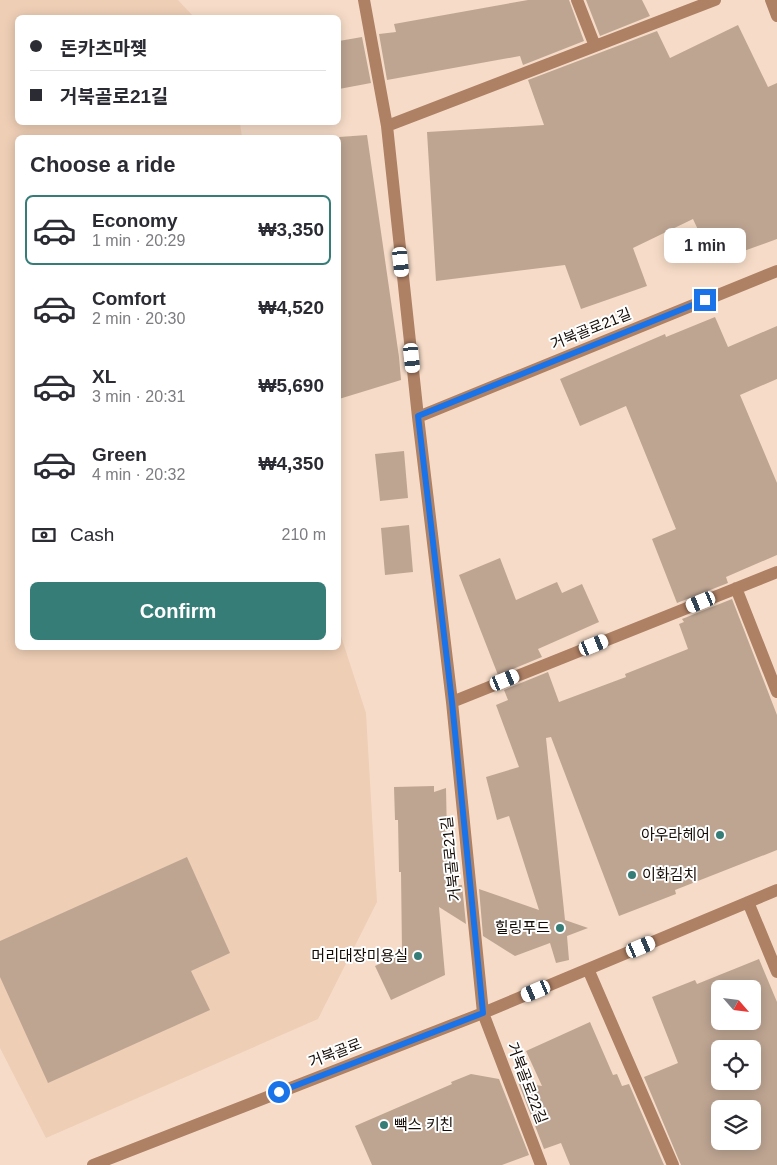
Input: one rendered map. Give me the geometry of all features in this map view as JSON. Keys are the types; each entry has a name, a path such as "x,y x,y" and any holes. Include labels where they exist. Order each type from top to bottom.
{"street":[{"name":"거북골로21길","path":"364,0 387,126 418,416 452,702 483,1013"},
{"path":"577,0 595,46"},
{"path":"387,126 715,0"},
{"path":"771,0 777,16"},
{"name":"거북골로21길","path":"418,416 777,271"},
{"path":"452,702 777,572"},
{"path":"736,588 777,692"},
{"name":"거북골로","path":"93,1165 483,1013 777,890"},
{"path":"748,902 777,972"},
{"path":"588,969 673,1165"},
{"name":"거북골로22길","path":"483,1013 541,1165"}],"shaded area":[{"path":"0,0 178,0 192,15 15,15 15,125 240,125 242,135 15,135 15,650 341,650 341,636 366,713 377,902 318,1019 46,1138 0,1048"}],"building":[{"path":"528,0 569,0 584,41 523,65 520,56 387,80 379,34 396,32 394,24"},
{"path":"586,0 642,0 650,16 600,36"},
{"path":"738,25 768,87 777,83 777,239 713,262 693,219 633,248 647,286 581,309 565,265 436,281 427,132 544,125 528,80 657,31 670,58"},
{"path":"362,37 371,83 341,89 341,41"},
{"path":"367,135 401,380 341,398 341,137"},
{"path":"715,317 728,347 777,326 777,379 740,395 777,483 777,555 726,577 728,583 677,603 652,539 676,529 626,406 580,426 560,379 665,334 666,337"},
{"path":"404,451 408,498 380,501 375,454"},
{"path":"409,525 413,572 385,575 381,528"},
{"path":"500,558 516,600 557,582 562,593 582,584 599,622 538,649 542,657 498,675 459,575"},
{"path":"732,599 777,715 777,850 675,890 676,894 619,916 551,737 546,738 565,920 588,928 567,936 569,960 556,963 550,943 515,956 483,936 479,889 539,910 509,816 497,820 486,777 519,767 496,705 508,700 504,690 548,672 559,702 626,677 625,674 688,649 679,624 684,622 682,619"},
{"path":"434,786 434,792 446,788 448,885 462,885 466,924 439,907 445,975 391,1000 375,966 402,953 401,872 399,872 398,820 395,820 394,787"},
{"path":"187,857 230,953 191,971 210,1010 48,1083 0,977 0,941"},
{"path":"759,959 777,1002 777,1165 681,1165 644,1077 678,1063 652,997 695,980 697,984"},
{"path":"590,1022 613,1075 617,1074 622,1086 629,1084 664,1165 570,1165 561,1143 544,1149 518,1082 542,1086 526,1051"},
{"path":"471,1074 499,1079 529,1155 502,1165 372,1165 355,1126"}],"place":[{"name":"아우라헤어","path":"720,835"},
{"name":"이화김치","path":"632,875"},
{"name":"힐링푸드","path":"560,928"},
{"name":"머리대장미용실","path":"418,956"},
{"name":"빽스 키친","path":"384,1125"}],"route":[{"path":"279,1092 483,1013 452,702 418,416 705,300"}]}
